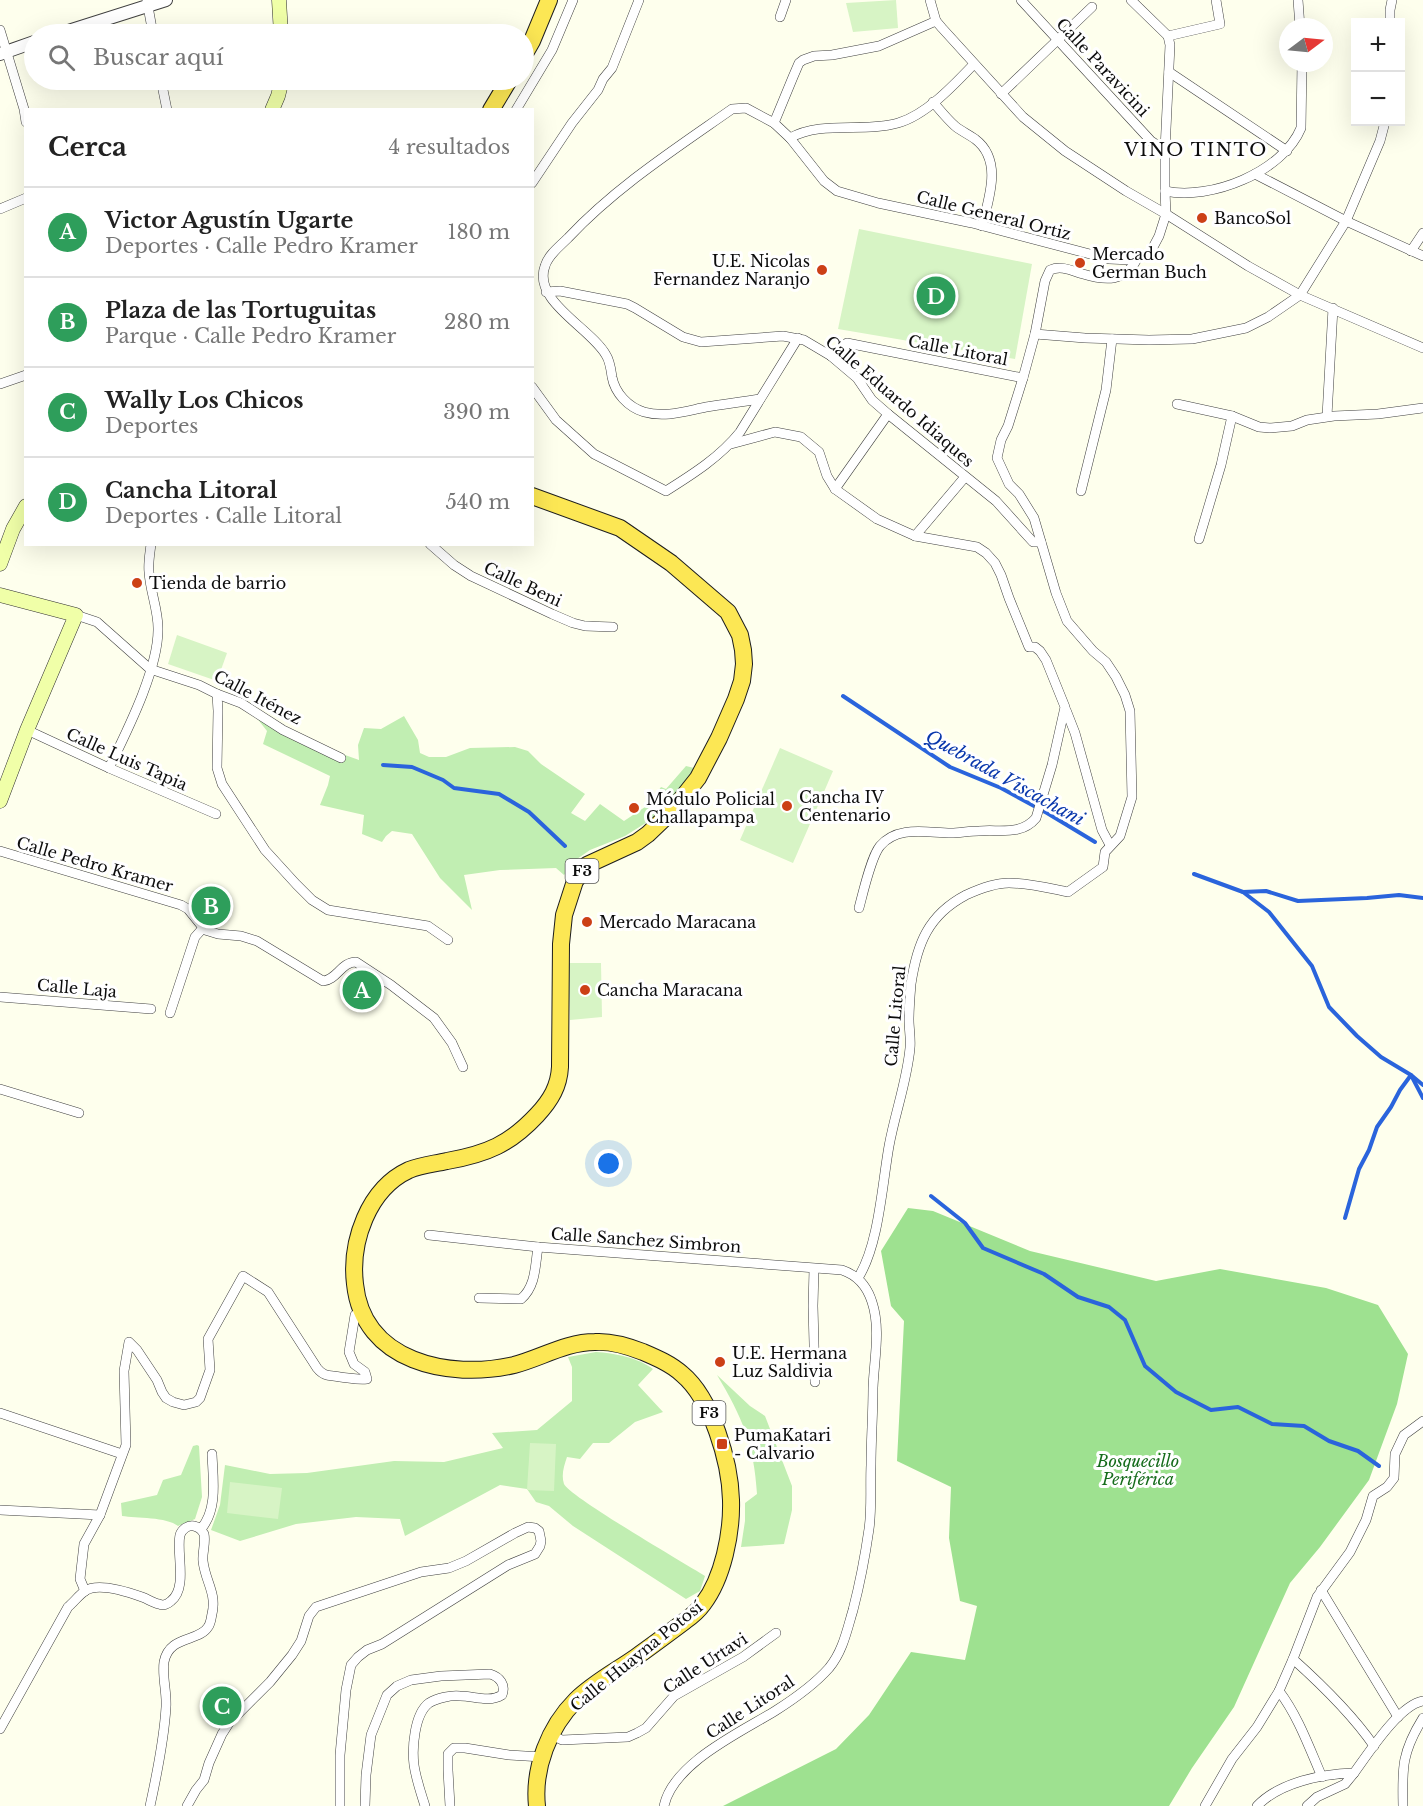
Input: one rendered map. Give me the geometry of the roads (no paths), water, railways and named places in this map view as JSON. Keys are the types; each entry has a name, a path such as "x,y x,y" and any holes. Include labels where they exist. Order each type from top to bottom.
{"highway":[{"path":"534,36 549,0"},
{"path":"492,108 503,90"},
{"name":"Calle Huayna Potosí","path":"534,497 620,528 671,563 728,612 740,635 743,650 742,681 719,738 698,778 660,824 637,842 593,861 575,881 564,915 561,944 560,1076 550,1100 523,1130 503,1145 474,1155 411,1169 396,1177 364,1216 358,1237 354,1274 357,1299 368,1326 384,1343 409,1358 431,1366 473,1370 511,1366 555,1350 593,1341 636,1349 656,1357 690,1381 702,1399 727,1461 731,1498 729,1537 711,1591 697,1611 685,1621 595,1685 565,1712 551,1735 542,1757 536,1796 537,1806"}],"main road":[{"path":"279,0 280,24"},
{"path":"273,108 280,90"},
{"path":"0,564 13,529 24,510"},
{"name":"Calle Iténez","path":"0,595 76,615"},
{"path":"0,801 27,730 76,615"}],"street":[{"path":"88,24 148,3 166,0"},
{"path":"534,80 552,50 573,0"},
{"path":"534,180 612,68 639,0"},
{"path":"780,17 786,0"},
{"path":"930,0 936,21 1023,117 1065,152 1248,266 1300,295 1423,348"},
{"name":"Calle Paravicini","path":"1021,0 1151,141 1165,150"},
{"path":"1023,378 1045,281 1050,270 1060,268 1106,278 1117,278 1126,274 1132,269 1137,259 1150,253 1166,214 1165,150 1170,45 1168,36 1131,0"},
{"path":"1168,36 1220,24 1216,0"},
{"path":"1298,0 1299,18"},
{"path":"1390,18 1392,0"},
{"path":"148,3 151,24"},
{"path":"1001,94 1092,7"},
{"path":"774,123 799,63 803,60 814,56 879,46 936,21"},
{"path":"0,30 3,53 24,109"},
{"path":"3,53 24,46"},
{"path":"790,138 822,129 880,126 900,122 918,114 975,64"},
{"path":"1169,72 1287,151"},
{"path":"1165,191 1191,192 1220,188 1255,174 1287,151 1301,128 1302,72"},
{"path":"163,90 167,108"},
{"path":"517,108 528,90"},
{"path":"933,102 955,126 975,139 992,167 990,195 982,226"},
{"name":"Calle General Ortiz","path":"546,292 543,272 548,259 591,214 654,163 736,107 752,110 774,123 790,138 824,181 837,191 1109,259 1137,259"},
{"path":"1035,333 1112,339 1192,339 1245,328 1268,317 1300,295 1346,221 1380,141 1384,126"},
{"path":"1255,174 1346,221 1423,256"},
{"path":"0,208 24,199"},
{"path":"1411,251 1423,233"},
{"name":"Calle Eduardo Idiaques","path":"546,292 560,291 627,304 683,337 702,342 783,336 798,338 810,343 831,356 857,378 872,399 888,414 996,501 1033,542 1041,542"},
{"path":"546,292 607,356 612,379 620,397 641,411 657,415 672,414 760,399"},
{"path":"1327,416 1333,308"},
{"path":"534,390 556,420 594,454 666,490 699,470 731,444 798,338"},
{"path":"1081,491 1106,390 1112,339"},
{"name":"Calle Litoral","path":"664,1806 667,1793 703,1755 778,1709 828,1670 838,1656 846,1635 860,1587 869,1527 876,1334 872,1300 858,1278 862,1272 876,1226 889,1145 901,1099 910,1047 909,1005 917,953 932,922 944,910 974,891 1006,883 1024,883 1068,892 1103,867 1105,852 1120,836 1132,797 1130,711 1125,694 1106,662 1093,651 1067,621 1056,593 1034,518 1010,484 997,458 1023,378 847,343 831,356"},
{"path":"0,384 24,376"},
{"path":"1177,404 1232,416 1259,427 1270,428 1292,426 1327,416 1378,414 1423,408"},
{"path":"835,489 888,414"},
{"path":"1199,539 1221,465 1232,416"},
{"path":"731,444 775,432 801,437 819,452 827,476 835,489 876,519 915,536 977,547 986,553 995,563 1001,575 1029,647 1035,647 1046,660 1075,733 1102,830 1110,845"},
{"path":"915,536 965,477"},
{"path":"109,768 131,723 150,669 157,640 158,627 149,572 151,546"},
{"name":"Calle Beni","path":"431,546 471,576 552,614 579,625 612,627"},
{"name":"Calle Iténez","path":"76,615 97,622 150,669 199,685 241,703 283,730 341,758"},
{"path":"217,694 217,768 222,784 265,850 296,884 312,900 328,910 428,926 448,940"},
{"path":"859,908 878,847 886,840 911,831 949,833 980,830 1012,831 1033,821 1052,765 1065,707"},
{"name":"Calle Luis Tapia","path":"27,730 216,814"},
{"name":"Calle Pedro Kramer","path":"0,851 180,905 188,909 203,928"},
{"path":"170,1013 195,937 203,928 210,932 241,936 257,941 324,981 332,979 348,963 356,962 434,1018 452,1043 463,1068"},
{"name":"Calle Laja","path":"0,997 151,1009"},
{"path":"0,1089 79,1113"},
{"name":"Calle Sanchez Simbron","path":"429,1235 538,1247 842,1270 858,1278"},
{"path":"479,1298 521,1299 528,1293 533,1285 538,1247"},
{"path":"814,1269 815,1382"},
{"path":"85,1591 80,1579 84,1544 100,1515 126,1445 124,1371 129,1341 157,1380 166,1398 184,1405 192,1404 200,1398 210,1370 208,1339 243,1276 268,1292 317,1368 326,1375 352,1380 367,1379 365,1372 354,1364 349,1352 356,1315 361,1311"},
{"path":"0,1413 122,1455"},
{"path":"1205,1806 1279,1690 1321,1590 1350,1552 1366,1521 1373,1496 1387,1487 1394,1478 1395,1454 1404,1435 1423,1421"},
{"path":"201,1529 212,1505 212,1454"},
{"path":"0,1510 100,1515"},
{"path":"0,1729 68,1607 85,1591 100,1588 118,1589 160,1605 169,1603 177,1595 181,1568 180,1536 191,1526 201,1529"},
{"path":"187,1806 204,1780 222,1734 292,1655 301,1641 309,1616 316,1607 421,1572 449,1568 515,1533 528,1527 535,1528 541,1541 535,1554 508,1565 394,1636 367,1650 351,1665 346,1690 340,1755 340,1806"},
{"path":"150,1806 159,1765 166,1708 165,1659 174,1645 204,1632 210,1626 214,1606 213,1593 202,1560 204,1538 201,1529"},
{"path":"1321,1590 1398,1717"},
{"name":"Calle Urtavi","path":"551,1735 562,1740 628,1737 637,1734 646,1728 674,1696 743,1657 776,1633"},
{"path":"1293,1659 1365,1733 1374,1746"},
{"path":"365,1806 371,1735 387,1695 397,1686 426,1677 490,1674 495,1676 501,1680 504,1687 499,1697 488,1699 451,1696 435,1701 424,1708 417,1725 413,1755 425,1806"},
{"path":"1279,1690 1299,1725 1322,1777"},
{"path":"1307,1806 1317,1797 1345,1784 1398,1717 1412,1705 1423,1701"},
{"path":"1403,1806 1402,1780 1407,1748 1423,1719"},
{"path":"450,1806 448,1754 454,1748 542,1757"},
{"path":"1257,1806 1279,1790 1322,1777 1354,1773"}],"waterway":[{"name":"Quebrada Viscachani","path":"843,696 950,767 1001,788 1095,842"},
{"path":"383,765 412,767 443,780 454,788 499,794 529,812 565,846"},
{"name":"Quebrada Viscachani","path":"1194,874 1243,892 1269,912 1312,966 1329,1007 1381,1057 1423,1085"},
{"path":"1243,892 1266,891 1298,901 1399,895 1423,898"},
{"path":"1345,1218 1359,1169 1377,1127 1411,1075 1423,1098"},
{"path":"931,1196 965,1223 983,1248 1044,1274 1078,1297 1109,1307 1125,1320 1145,1366 1176,1392 1211,1410 1238,1407 1272,1424 1304,1426 1329,1441 1358,1451 1379,1466"}],"place":[{"name":"BancoSol","path":"1202,218"},
{"name":"Mercado German Buch","path":"1080,263"},
{"name":"U.E. Nicolas Fernandez Naranjo","path":"822,270"},
{"name":"Cancha Litoral","path":"936,296"},
{"name":"Tienda de barrio","path":"137,583"},
{"name":"Cancha IV Centenario","path":"787,806"},
{"name":"Módulo Policial Challapampa","path":"634,808"},
{"name":"Plaza de las Tortuguitas","path":"211,906"},
{"name":"Mercado Maracana","path":"587,922"},
{"name":"Victor Agustín Ugarte","path":"362,990"},
{"name":"Cancha Maracana","path":"585,990"},
{"name":"U.E. Hermana Luz Saldivia","path":"720,1362"},
{"name":"PumaKatari - Calvario","path":"722,1444"},
{"name":"Wally Los Chicos","path":"222,1706"}],"district":[{"name":"VINO TINTO","path":"1196,150"}],"park label":[{"name":"Bosquecillo Periférica","path":"1138,1470"}]}
